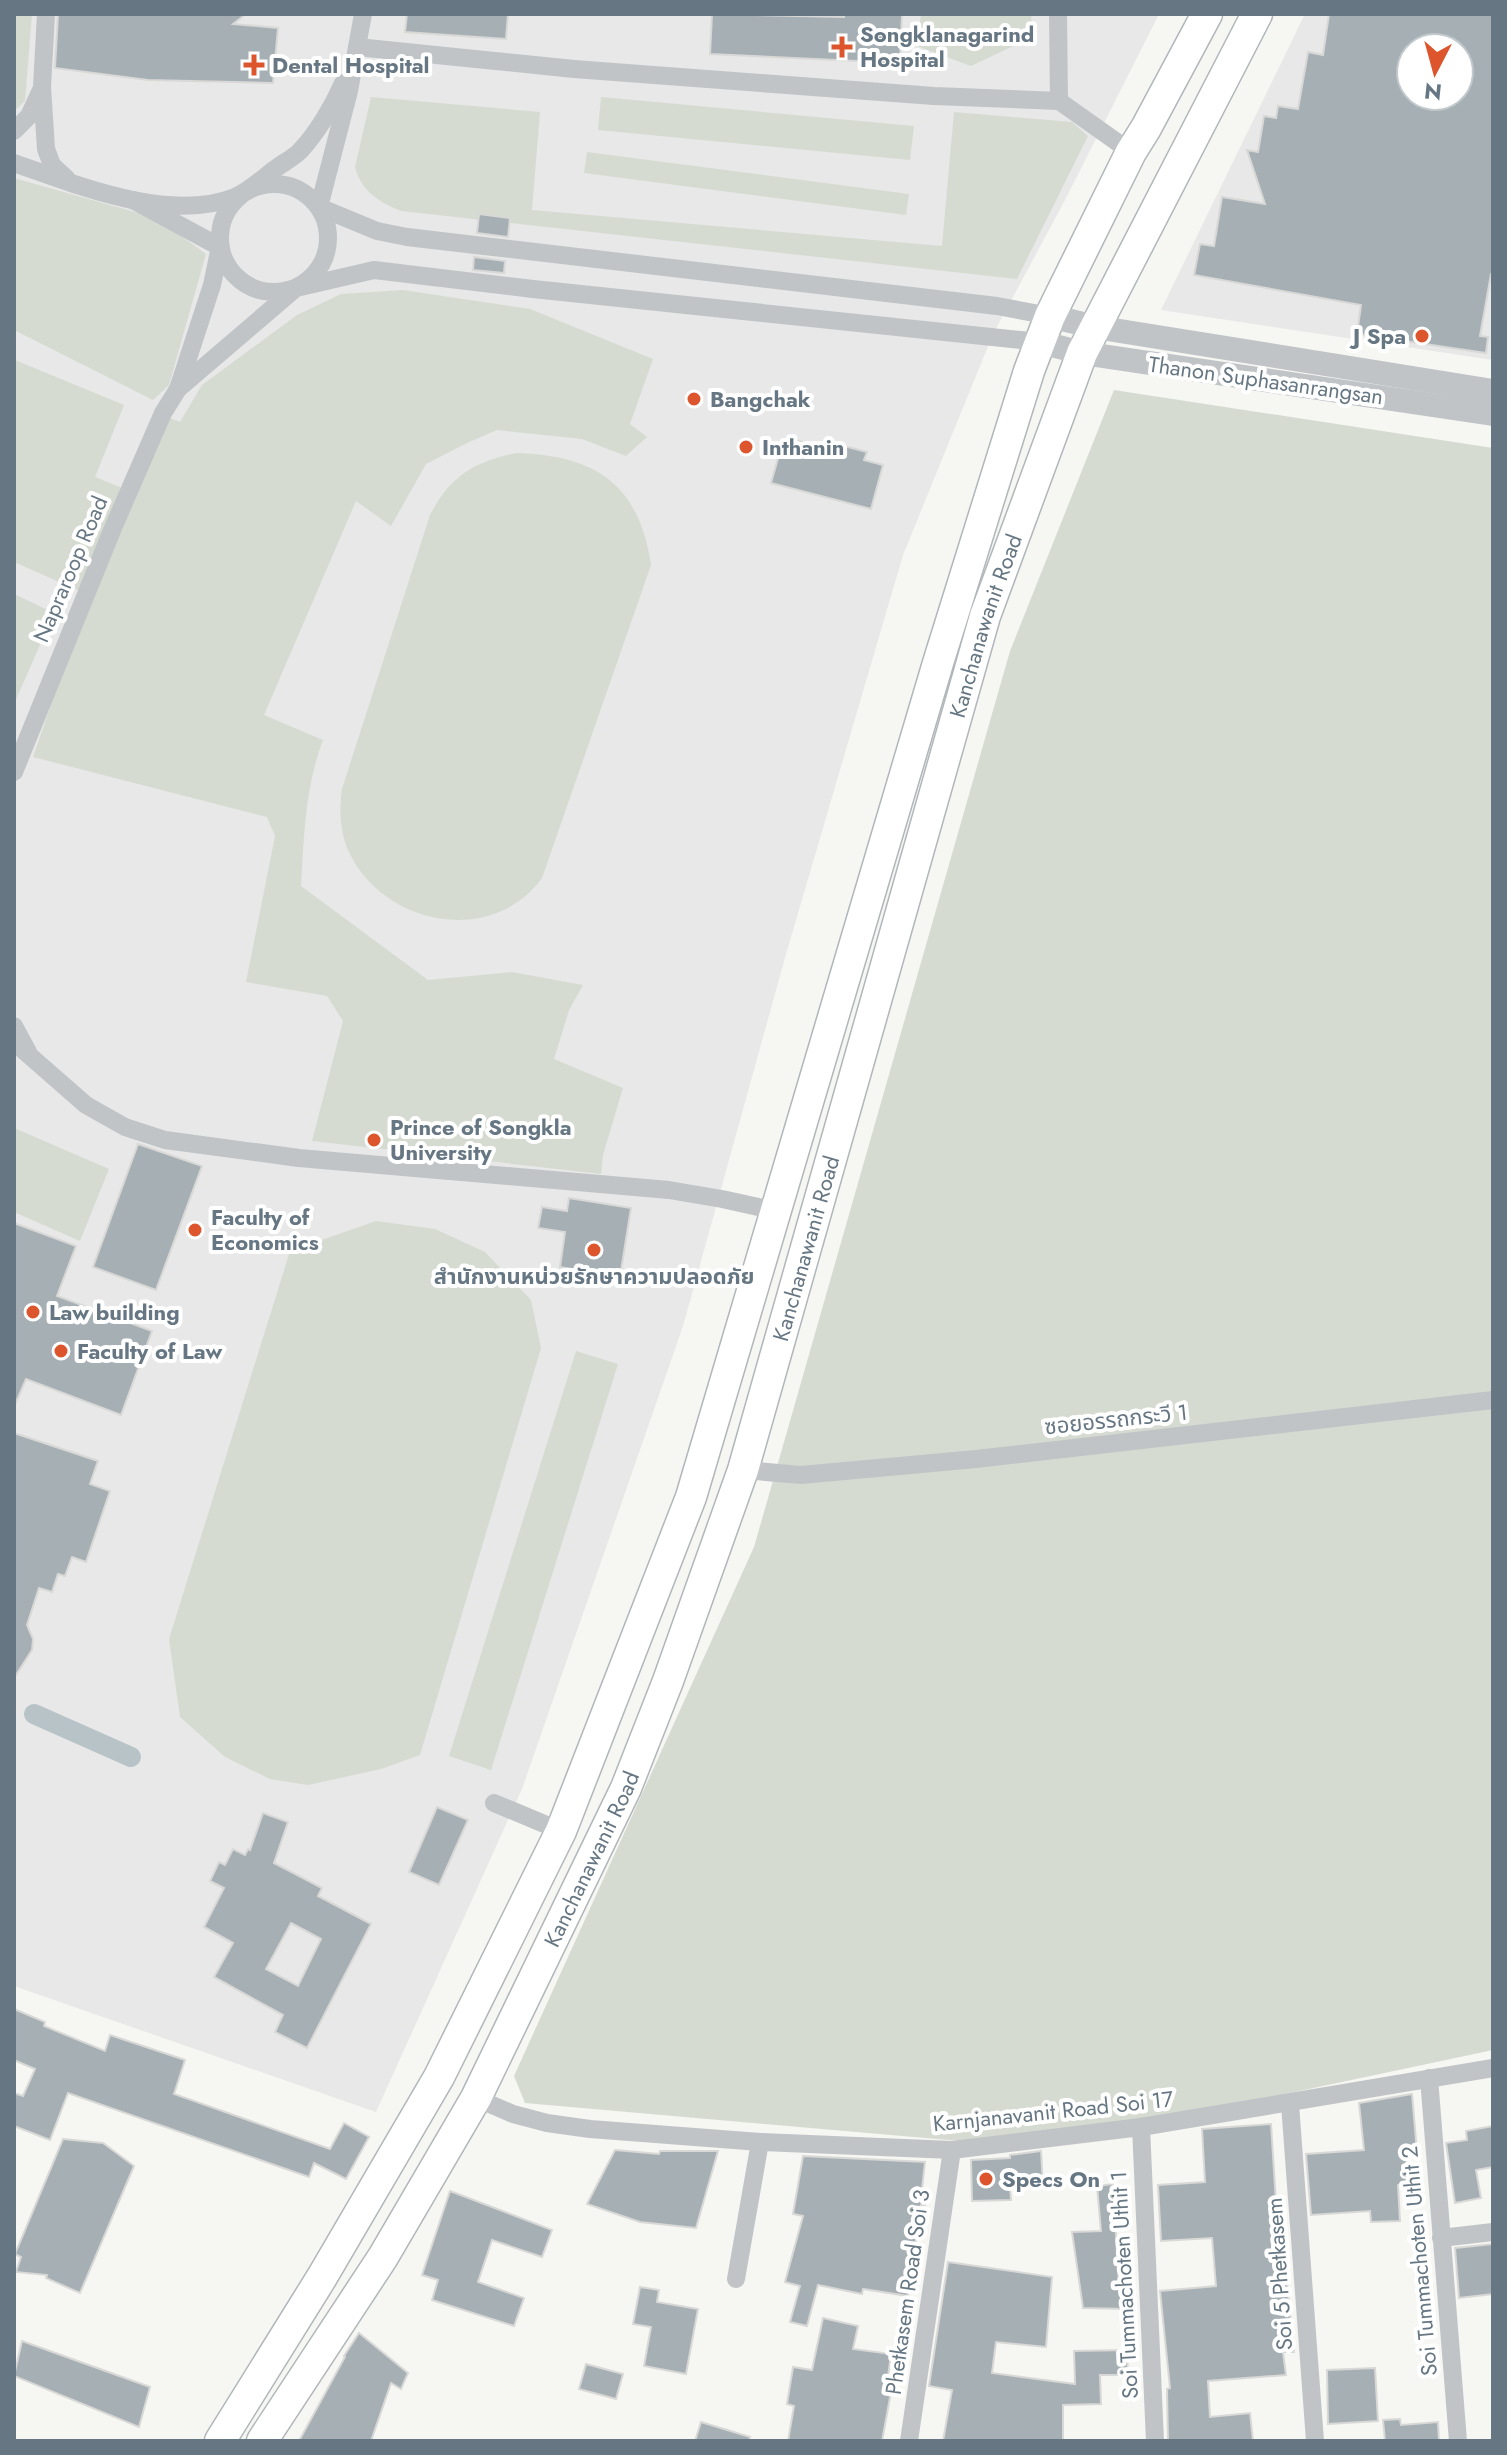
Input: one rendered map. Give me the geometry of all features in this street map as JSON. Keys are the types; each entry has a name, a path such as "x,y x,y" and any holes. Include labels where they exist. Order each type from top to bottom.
{"main road":[{"name":"Kanchanawanit Road","path":"220,2441 439,2077 561,1831 691,1497 938,663 1014,417 1045,329 1131,152 1207,14"},
{"name":"Kanchanawanit Road","path":"266,2434 383,2257 476,2098 626,1788 668,1681 743,1470 985,616 1089,340 1257,14"},
{"path":"777,1211 814,1219"},
{"path":"241,2410 266,2434"}],"street":[{"path":"46,14 42,87 46,149 49,161 63,176"},
{"path":"319,207 349,91 363,14"},
{"path":"1058,14 1059,101"},
{"path":"357,47 574,69 934,96 1059,101 1131,152"},
{"path":"357,47 339,92 300,150 242,193 223,217 220,247 230,269 248,286 280,292 374,270 522,288 1045,329"},
{"path":"14,131 29,116 42,87"},
{"path":"14,163 152,204 216,203 258,186 275,184 291,187 307,195 319,207 329,237 320,267 309,280 296,288"},
{"path":"133,200 220,247"},
{"path":"319,207 377,231 407,237 997,306 1045,329"},
{"name":"Napraroop Road","path":"14,772 113,528 163,413 178,389 212,285 220,247"},
{"name":"Napraroop Road","path":"178,389 296,288"},
{"name":"Thanon Suphasanrangsan","path":"1045,329 1089,340 1493,414"},
{"name":"Thanon Suphasanrangsan","path":"1089,340 1493,391"},
{"path":"14,1026 29,1054"},
{"path":"14,1042 71,1093 107,1118 147,1136 165,1140 299,1158 669,1190 777,1211"},
{"name":"ซอยอรรถกระวี 1","path":"743,1470 801,1475 976,1459 1493,1400"},
{"path":"494,1803 561,1831"},
{"name":"Karnjanavanit Road Soi 17","path":"476,2098 513,2114 590,2129 760,2142 952,2150 1141,2127 1493,2068"},
{"name":"Soi Tummachoten Uthit 2","path":"1429,2078 1458,2441"},
{"name":"Soi 5 Phetkasem","path":"1290,2104 1315,2441"},
{"name":"Soi Tummachoten Uthit 1","path":"1141,2127 1155,2441"},
{"path":"736,2279 760,2142"},
{"name":"Phetkasem Road Soi 3","path":"909,2441 952,2150"},
{"path":"1441,2238 1493,2232"}],"shaded area":[{"name":"Prince of Songkla University","path":"14,14 1159,14 993,334 903,555 786,954 683,1326 522,1789 376,2112 14,1986"},
{"path":"14,14 32,14 25,101 14,111"},
{"path":"921,14 1031,14 1032,37 971,66 917,46"},
{"path":"1305,14 1493,14 1493,360 1161,310"},
{"path":"371,97 540,112 532,210 942,246 954,112 1072,122 1088,136 1017,279 401,211 372,195 355,167"},
{"path":"601,97 914,126 910,160 598,130"},
{"path":"587,152 909,194 906,215 584,173"},
{"path":"14,178 156,218 206,254 169,385 153,400 14,330"},
{"path":"403,290 530,309 653,359 630,424 647,437 626,456 582,439 497,430 426,464 391,526 356,501 264,715 323,740 309,794 301,886 428,980 512,972 583,985 569,1010 554,1059 623,1088 603,1155 601,1174 312,1141 343,1021 327,996 246,982 275,836 267,817 33,757 76,632 170,418 180,422 202,385 297,315 341,294"},
{"path":"15,360 124,405 95,477 125,489 82,592 14,562"},
{"path":"1114,390 1493,448 1493,2050 1196,2113 971,2142 525,2103 514,2076 754,1547 1010,651"},
{"path":"516,453 569,460 609,479 624,494 636,514 651,565 542,878 521,900 495,913 468,920 439,918 411,910 386,896 364,876 343,835 340,813 342,789 430,515 446,490 465,473 488,461"},
{"path":"14,594 54,613 14,704"},
{"path":"14,1128 109,1169 80,1241 14,1212"},
{"path":"376,1221 435,1229 485,1252 531,1300 541,1348 420,1755 381,1769 308,1785 270,1779 225,1757 180,1717 169,1639 290,1251"},
{"path":"576,1351 618,1364 491,1770 449,1756"}],"building":[{"path":"58,14 246,14 233,24 278,28 273,83 148,80 55,68"},
{"path":"407,14 508,14 506,39 405,32"},
{"path":"712,14 844,17 844,14 902,14 900,63 710,54"},
{"path":"1329,14 1493,14 1493,274 1480,336 1488,337 1486,353 1357,334 1361,305 1194,275 1200,244 1214,246 1222,197 1265,204 1247,150 1258,152 1264,116 1276,118 1278,106 1298,109 1308,52 1323,55"},
{"path":"479,214 510,218 508,237 477,233"},
{"path":"474,257 505,261 504,273 473,270"},
{"path":"796,440 823,448 825,441 867,452 864,460 883,465 871,509 771,483 779,455 792,458"},
{"path":"138,1144 202,1166 156,1290 93,1267"},
{"name":"สำนักงานหน่วยรักษาความปลอดภัย","path":"569,1198 631,1208 620,1277 560,1267 565,1232 538,1228 542,1207 567,1211"},
{"path":"14,1223 76,1246 57,1296 152,1331 121,1415 26,1379 14,1407"},
{"path":"14,1433 98,1461 90,1484 110,1491 86,1562 72,1557 65,1576 58,1574 52,1592 39,1588 27,1625 33,1639 32,1650 14,1678"},
{"path":"437,1807 468,1820 439,1885 409,1872"},
{"path":"263,1813 288,1822 274,1863 322,1888 318,1896 371,1924 307,2048 275,2032 283,2015 214,1977 233,1943 204,1927 224,1888 210,1881 219,1862 225,1865 233,1849 245,1855 250,1850","holes":["291,1923 321,1939 298,1986 266,1969"]},
{"path":"14,2009 45,2022 44,2026 105,2051 110,2035 185,2060 174,2094 330,2149 344,2123 369,2137 346,2179 314,2163 309,2177 68,2093 50,2140 14,2126 14,2093 23,2096 35,2069 14,2060"},
{"path":"1412,2094 1417,2152 1407,2153 1410,2183 1398,2185 1400,2221 1371,2222 1370,2211 1311,2215 1306,2154 1364,2150 1359,2103"},
{"path":"1271,2124 1276,2202 1294,2352 1283,2352 1286,2375 1208,2381 1210,2417 1250,2413 1253,2441 1168,2441 1167,2389 1170,2388 1160,2291 1216,2286 1212,2238 1161,2241 1158,2185 1205,2182 1202,2129"},
{"path":"1493,2126 1493,2167 1476,2170 1481,2198 1455,2203 1446,2143 1467,2140 1466,2131"},
{"path":"63,2139 103,2143 134,2166 80,2293 46,2278 47,2275 16,2272 21,2257 15,2254"},
{"path":"615,2150 659,2154 660,2151 718,2151 696,2228 640,2222 587,2204"},
{"path":"1041,2151 1043,2185 1010,2187 1011,2200 972,2201 971,2160 1010,2158 1010,2155"},
{"path":"803,2156 925,2162 922,2189 925,2189 925,2205 921,2205 908,2296 863,2289 862,2294 818,2285 807,2326 790,2322 800,2286 785,2282 803,2216 793,2214"},
{"path":"1113,2184 1119,2287 1130,2286 1129,2309 1083,2308 1072,2232 1101,2231 1097,2186"},
{"path":"450,2191 552,2230 542,2257 492,2240 478,2282 524,2298 514,2326 432,2300 438,2280 422,2275"},
{"path":"1493,2244 1493,2294 1459,2298 1455,2248"},
{"path":"948,2262 1052,2277 1046,2347 996,2342 992,2373 1075,2384 1074,2351 1127,2350 1128,2375 1100,2375 1101,2404 1063,2405 1063,2441 943,2441 952,2390 929,2386"},
{"path":"640,2287 659,2290 657,2302 698,2309 686,2374 644,2366 651,2327 633,2324"},
{"path":"823,2318 858,2326 853,2349 891,2354 886,2392 891,2392 882,2441 788,2441 794,2406 787,2404 793,2367 812,2370"},
{"path":"359,2333 408,2373 401,2389 391,2383 371,2441 299,2441 344,2356"},
{"path":"22,2341 150,2387 139,2427 14,2376"},
{"path":"586,2364 623,2374 616,2399 579,2389"},
{"path":"1375,2368 1378,2421 1328,2424 1327,2370"},
{"path":"1400,2419 1401,2425 1438,2422 1439,2441 1385,2441 1383,2420"},
{"path":"701,2422 750,2437 749,2441 695,2441"}],"waterway":[{"path":"34,1714 131,1757"}],"place":[{"name":"Songklanagarind Hospital","path":"842,47"},
{"name":"Dental Hospital","path":"254,65"},
{"name":"J Spa","path":"1422,336"},
{"name":"Bangchak","path":"694,399"},
{"name":"Inthanin","path":"746,447"},
{"name":"Prince of Songkla University","path":"374,1140"},
{"name":"Faculty of Economics","path":"195,1230"},
{"name":"สำนักงานหน่วยรักษาความปลอดภัย","path":"594,1250"},
{"name":"Law building","path":"33,1312"},
{"name":"Faculty of Law","path":"61,1351"},
{"name":"Specs On","path":"986,2179"}]}
